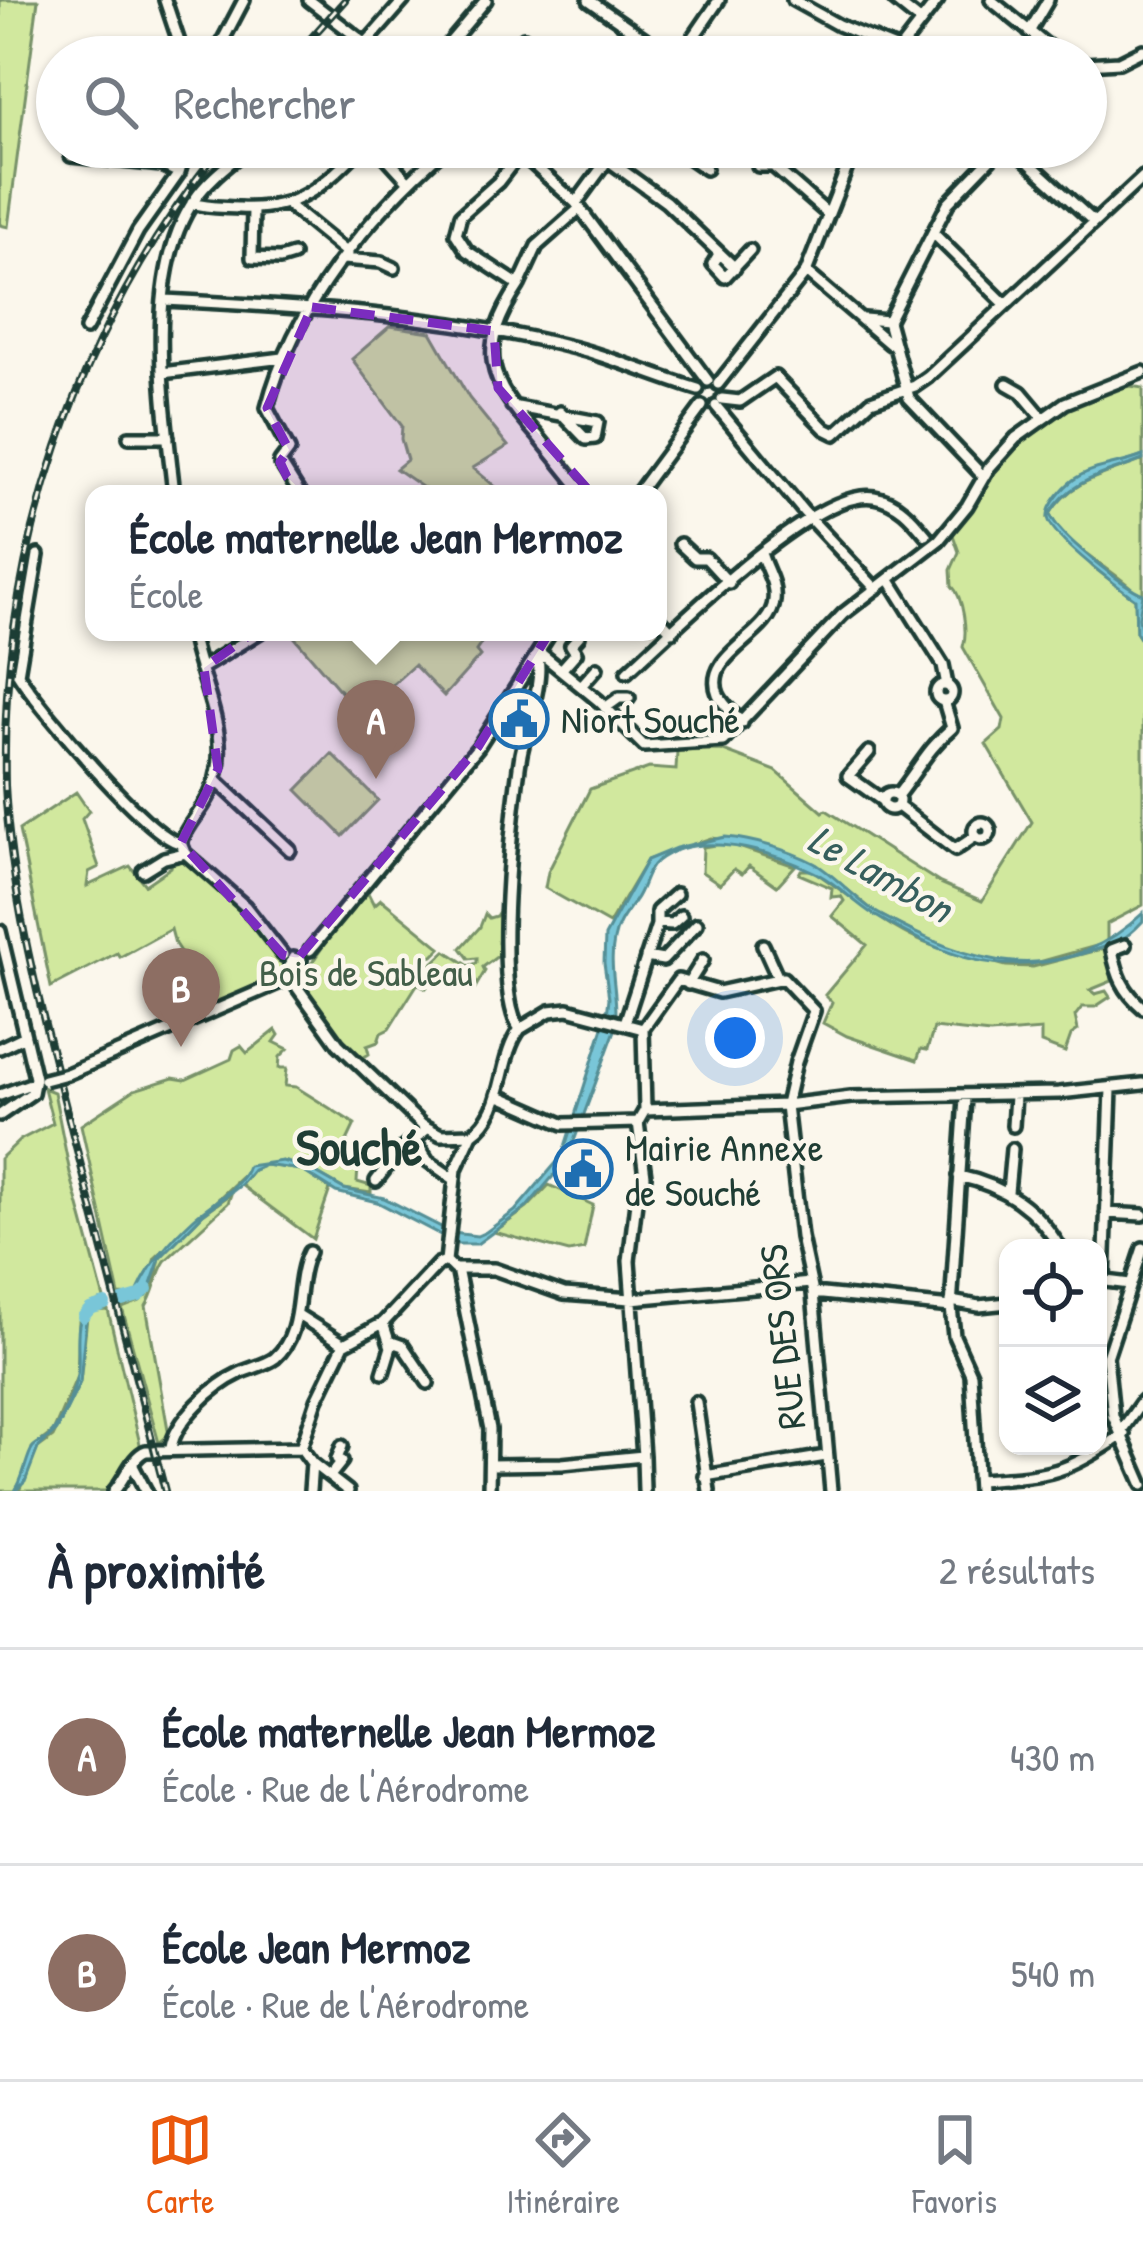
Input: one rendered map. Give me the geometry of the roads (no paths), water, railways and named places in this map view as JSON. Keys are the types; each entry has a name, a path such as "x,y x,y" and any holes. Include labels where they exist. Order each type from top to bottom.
{"street":[{"path":"164,0 177,36"},
{"path":"225,36 244,0"},
{"path":"309,0 356,36"},
{"path":"374,36 404,0"},
{"path":"456,36 486,0"},
{"path":"589,0 643,36"},
{"path":"691,36 719,0"},
{"path":"793,0 868,36"},
{"path":"894,0 917,26 917,36"},
{"path":"910,36 938,0"},
{"path":"991,0 1034,36"},
{"path":"1029,32 1048,0"},
{"path":"1107,63 1143,50"},
{"path":"168,168 179,173"},
{"path":"86,329 138,231 181,168"},
{"path":"173,485 159,343 165,300 176,235 192,203 226,168"},
{"path":"192,203 254,209 288,205 339,168"},
{"path":"396,168 408,181"},
{"path":"294,485 280,462 289,450 267,408 283,358 345,257 423,168"},
{"path":"506,168 498,182 461,214 456,234 467,251 519,286"},
{"path":"537,168 578,205 713,382 719,402 810,516 876,589"},
{"path":"578,485 498,388 493,369 494,332 537,246 578,205 603,168"},
{"path":"619,168 666,202 735,268 750,250"},
{"path":"775,168 828,214"},
{"path":"165,300 404,316 575,348 698,389 713,382 806,272 847,168"},
{"path":"980,168 956,192 888,321 913,402 983,477"},
{"path":"1035,168 1093,221"},
{"path":"645,485 703,406 740,401 775,377 835,434 871,401 928,376 1143,177"},
{"path":"288,205 345,257 394,268"},
{"path":"254,209 252,258 280,260 293,255"},
{"path":"933,233 1005,304"},
{"path":"806,272 894,348"},
{"path":"864,319 888,321"},
{"path":"162,373 283,358"},
{"path":"538,653 644,746 723,741 843,614 944,534 1016,438 1065,403 1143,372"},
{"path":"1007,384 1021,392 1042,417"},
{"path":"698,389 703,406"},
{"path":"512,406 560,412"},
{"path":"128,437 168,437"},
{"path":"667,637 810,516 842,500 871,496 901,508 926,535"},
{"path":"926,535 944,534"},
{"path":"920,554 926,535"},
{"path":"680,544 695,558 706,558 728,583"},
{"path":"38,555 18,674 96,770 245,906 293,963 297,987 338,1044 427,1130 442,1136 472,1134"},
{"path":"742,723 718,694 716,679 722,663 767,621 774,607 775,589 762,556"},
{"path":"889,579 944,665 953,693 944,701 952,728 929,747 926,761 897,801"},
{"path":"667,627 672,632"},
{"path":"143,871 183,848 216,781 217,722 193,641"},
{"path":"200,669 245,641"},
{"path":"0,1095 164,1035 286,974 478,747 545,641"},
{"path":"561,670 576,653 571,645 575,641"},
{"path":"628,672 662,641"},
{"path":"520,1030 510,1011 507,923 515,796 541,671 538,653"},
{"path":"581,686 597,668"},
{"path":"528,670 536,686"},
{"path":"605,708 619,698 629,698"},
{"path":"869,752 848,776 883,801 890,794 955,850 976,836"},
{"path":"216,781 290,850"},
{"path":"621,1023 657,923 657,911 676,894"},
{"path":"657,923 672,925 681,916"},
{"path":"646,957 663,960 697,924"},
{"path":"0,932 39,1081 32,1093 0,1115"},
{"path":"764,945 778,978 795,988 814,1011 786,1105"},
{"path":"1125,945 1112,950 1117,974 1130,997 1143,1008"},
{"path":"688,983 703,960"},
{"path":"644,1491 631,1299 634,1222 645,1176 638,1121 645,1110 643,1029 678,980 719,992 778,978"},
{"path":"446,1261 454,1179 472,1134 481,1127 497,1095 509,1050 520,1030 556,1010 577,1009 643,1029"},
{"path":"0,1048 26,1036"},
{"path":"645,1110 786,1105 851,1097 1015,1096 1143,1084"},
{"path":"1104,1239 1111,1089"},
{"path":"497,1095 570,1125 638,1121"},
{"path":"1013,1126 1015,1096"},
{"path":"964,1098 951,1304 954,1336 970,1374 978,1485 1055,1473 1084,1462 1122,1433 1143,1400"},
{"name":"RUE DES ORS","path":"786,1105 801,1237 812,1288 831,1491"},
{"path":"376,1180 387,1162 427,1130"},
{"path":"415,1140 428,1161 454,1179"},
{"path":"1008,1192 1012,1149"},
{"path":"959,1176 1008,1192 1043,1222 1054,1239"},
{"path":"1106,1213 1143,1215"},
{"path":"1107,1359 1143,1248"},
{"path":"171,1448 180,1424 229,1379 275,1358 298,1315 300,1272 309,1252"},
{"path":"446,1261 458,1269 494,1269 564,1294 631,1299 812,1288 951,1304 999,1304"},
{"path":"301,1448 344,1344 383,1323 446,1261"},
{"path":"458,1269 490,1429 489,1491"},
{"path":"1107,1281 1130,1284"},
{"path":"298,1315 344,1344"},
{"path":"382,1373 389,1341 383,1323"},
{"path":"389,1341 403,1346 428,1383"},
{"path":"1107,1397 1143,1485"},
{"path":"699,1408 710,1491"},
{"path":"330,1476 342,1461 338,1459 342,1446"},
{"path":"114,1491 140,1453 171,1448 301,1448"},
{"path":"301,1448 348,1491"},
{"path":"491,1465 562,1465 643,1456"},
{"path":"705,1476 826,1456"},
{"path":"310,1491 312,1462"},
{"path":"134,1466 146,1491"}],"water":[{"path":"1143,456 1143,460 1079,485 1050,514 1092,559 1143,594 1139,617 1143,643 1136,632 1135,599 1072,548 1051,525 1048,512 1073,480"},
{"path":"725,837 758,843 804,858 879,914 946,946 1013,962 1071,956 1051,961 1023,964 973,960 874,915 830,881 797,864 736,847 693,846 674,851 653,865 620,924 612,958 615,1017 607,1015 605,936 647,860 676,848"},
{"path":"1143,913 1143,921 1122,940 1081,953 1111,938"},
{"path":"605,1021 617,1025 567,1160 526,1208 477,1244 458,1244 377,1202 336,1192 301,1170 265,1165 203,1214 160,1258 147,1296 134,1301 167,1246 194,1218 233,1188 248,1166 282,1161 307,1168 344,1189 384,1198 453,1233 477,1236 486,1232 515,1211 562,1156"},
{"path":"93,1304 94,1311 86,1319 80,1382 57,1430 38,1448 25,1482 15,1491 33,1447 54,1431 66,1407 77,1375 81,1318"}],"waterway":[{"name":"Le Lambon","path":"122,1301 147,1289"},
{"name":"Le Lambon","path":"83,1317 105,1304"}],"railway":[{"path":"313,36 345,0"},
{"path":"165,1491 21,916 5,785 7,698 16,612 33,528 57,446 88,367 126,290 206,168"}],"place":[{"name":"Niort Souché","path":"519,719"},
{"name":"École maternelle Jean Mermoz","path":"376,779"},
{"name":"École Jean Mermoz","path":"181,1047"},
{"name":"Mairie Annexe de Souché","path":"583,1169"}],"district":[{"name":"Souché","path":"359,1147"}],"park label":[{"name":"Bois de Sableau","path":"366,972"}]}
